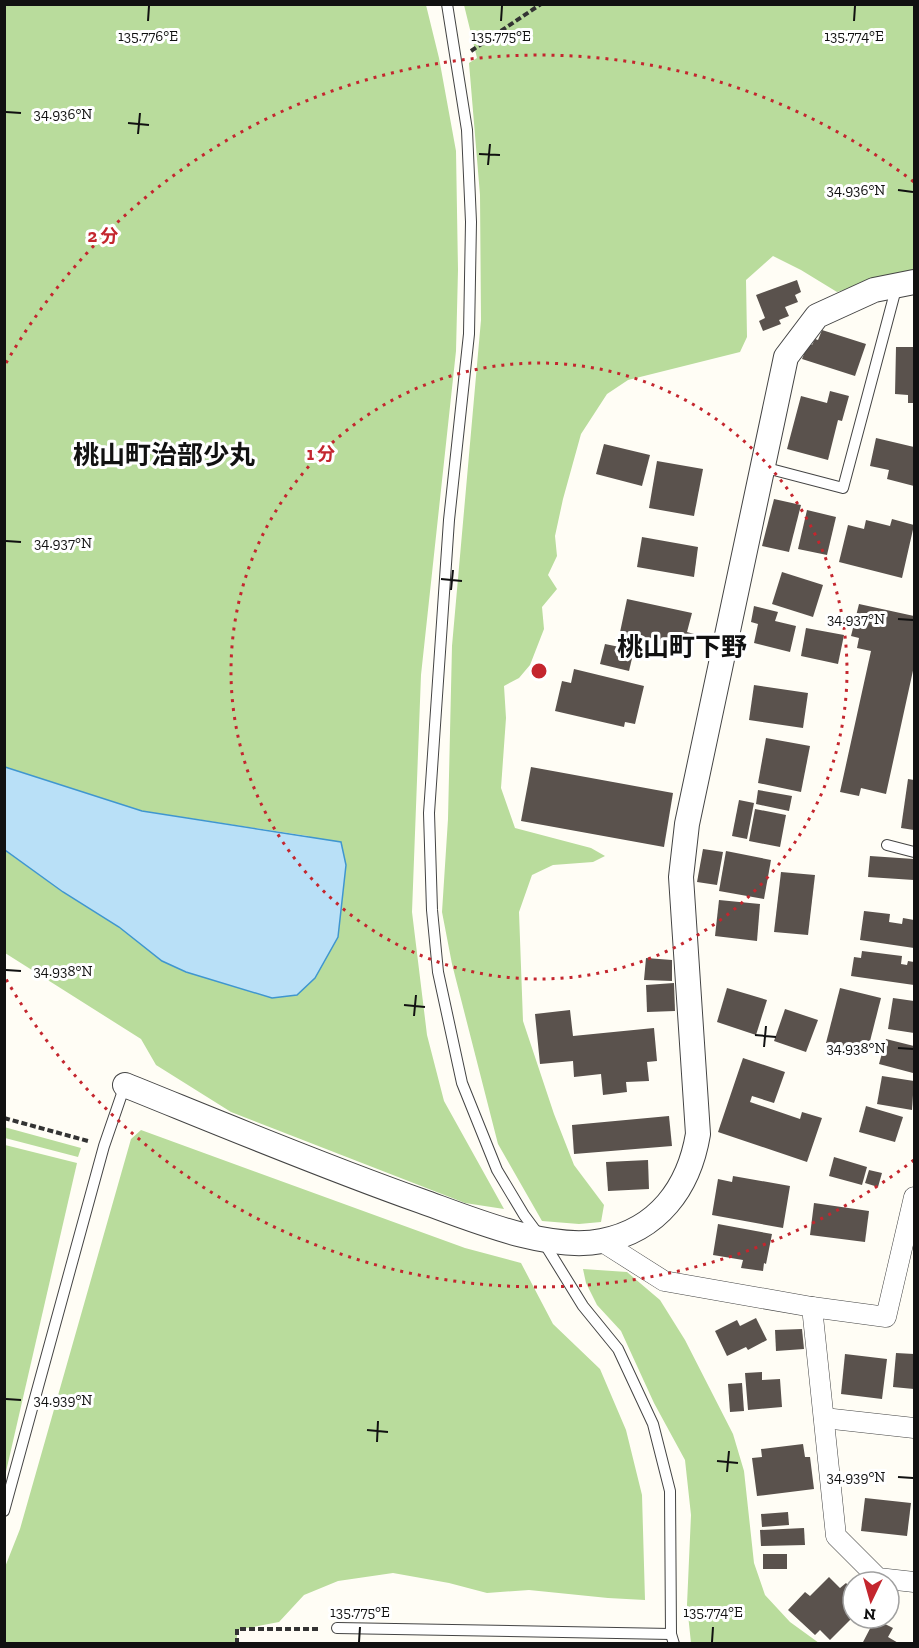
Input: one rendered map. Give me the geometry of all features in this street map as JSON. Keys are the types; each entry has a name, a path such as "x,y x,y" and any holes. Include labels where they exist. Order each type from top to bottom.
{"street":[{"path":"125,1085 355,1178 476,1221 541,1238 580,1243 620,1236 654,1218 668,1204 684,1180 695,1153 698,1134 681,877 687,824 786,357 817,316 874,290 906,284"},
{"path":"601,1241 664,1281 812,1307 886,1317 909,1242 915,1197"},
{"path":"812,1307 836,1536 878,1578 915,1582"},
{"path":"824,1418 915,1428"}],"lane":[{"path":"337,1628 673,1639 670,1491 653,1424 618,1349 583,1306 497,1170 462,1083 438,972 432,910 429,813 449,520 469,334 471,222 466,130 457,58 447,4"},
{"path":"763,467 843,488 906,284"},
{"path":"887,845 915,852"},
{"path":"4,1511 104,1146 125,1085"}],"path":[{"path":"470,52 541,4"},
{"path":"4,1118 89,1142"},
{"path":"237,1644 237,1629 337,1628"}],"green space":[{"path":"5,5 426,5 439,58 456,151 458,270 456,351 421,675 412,912 427,1035 444,1101 504,1209 465,1203 231,1112 156,1065 141,1039 5,953 4,850 63,892 119,927 338,937 346,865 308,836 142,811 5,767"},
{"path":"464,5 914,5 914,270 837,292 773,256 746,280 747,337 740,352 628,380 607,394 581,434 563,499 555,536 557,556 548,575 557,589 542,607 544,629 530,665 519,678 504,686 506,718 501,788 515,828 591,848 605,856 593,862 553,865 532,875 519,912 523,1021 554,1114 574,1165 604,1205 601,1222 579,1224 542,1221 498,1144 452,964 442,912 448,819 452,646 481,320 480,195 469,63 477,58"},
{"path":"4,1127 81,1148 78,1157 5,1138"},
{"path":"141,1130 465,1248 521,1263 553,1324 600,1369 626,1430 642,1495 645,1600 529,1590 487,1593 449,1583 393,1573 338,1581 304,1595 279,1622 237,1630 237,1643 5,1643 5,1567 20,1529 131,1139"},
{"path":"4,1145 77,1163 5,1476"},
{"path":"583,1269 627,1272 660,1300 685,1340 733,1434 744,1471 754,1563 765,1595 790,1622 819,1643 691,1643 687,1605 691,1515 685,1460 654,1403 621,1331 597,1305 586,1283"}],"water":[{"path":"5,767 142,811 341,842 346,865 338,937 315,978 297,995 272,998 186,972 162,961 119,927 63,892 5,850"}],"building":[{"path":"797,280 801,292 795,295 798,302 785,307 789,316 779,320 781,324 763,331 759,321 765,318 756,295"},
{"path":"822,330 866,344 855,376 802,359 808,344 812,345 815,339 818,340"},
{"path":"896,347 914,347 914,403 908,403 908,395 895,394"},
{"path":"830,391 849,396 842,421 838,420 828,460 787,449 801,396 827,403"},
{"path":"876,438 914,447 914,486 887,479 889,470 870,466"},
{"path":"604,444 650,455 642,486 596,474"},
{"path":"657,461 703,469 694,516 649,508"},
{"path":"774,499 801,505 789,552 762,546"},
{"path":"807,510 836,517 827,555 798,549"},
{"path":"892,519 914,525 902,578 839,562 848,525 864,529 866,520 890,526"},
{"path":"642,537 698,547 694,577 637,567"},
{"path":"782,572 823,585 813,617 772,604"},
{"path":"627,599 692,613 687,632 694,634 690,652 619,637"},
{"path":"859,604 914,616 914,666 886,794 861,788 859,796 840,792 871,651 857,648 859,638 851,636"},
{"path":"754,606 778,612 775,621 796,626 790,652 754,643 758,624 751,622"},
{"path":"806,628 844,635 838,664 801,656"},
{"path":"605,644 634,650 629,671 600,664"},
{"path":"574,669 644,686 635,724 625,722 624,727 555,711 562,681 571,683"},
{"path":"754,685 808,693 803,728 749,720"},
{"path":"766,738 810,746 801,792 758,783"},
{"path":"531,767 673,793 664,847 521,821"},
{"path":"908,779 914,780 914,830 901,828"},
{"path":"758,790 792,796 789,811 756,804"},
{"path":"739,800 754,803 747,839 732,836"},
{"path":"755,809 786,815 780,847 749,841"},
{"path":"703,849 723,852 717,885 697,882"},
{"path":"726,851 771,860 764,899 719,891"},
{"path":"870,856 914,859 914,880 868,877"},
{"path":"781,872 815,875 808,935 774,932"},
{"path":"719,900 760,904 757,941 715,936"},
{"path":"864,911 890,914 889,922 902,924 903,918 914,920 914,948 860,940"},
{"path":"862,951 902,956 901,964 907,965 908,961 914,962 914,985 851,976 854,957 861,958"},
{"path":"646,958 672,960 672,981 644,980"},
{"path":"674,983 675,1011 647,1012 646,985"},
{"path":"727,988 767,1000 756,1035 717,1022"},
{"path":"840,988 881,998 867,1053 826,1043"},
{"path":"893,998 914,1001 914,1033 888,1029"},
{"path":"785,1009 818,1020 806,1052 774,1041"},
{"path":"570,1010 573,1036 654,1028 657,1061 647,1062 649,1081 626,1082 627,1092 603,1095 601,1074 574,1077 573,1061 540,1064 535,1014"},
{"path":"886,1039 914,1046 913,1073 879,1064"},
{"path":"743,1058 785,1072 774,1103 752,1096 750,1102 800,1119 802,1112 822,1118 807,1162 718,1132"},
{"path":"882,1076 914,1081 912,1110 877,1104"},
{"path":"866,1106 903,1117 895,1142 859,1132"},
{"path":"669,1116 672,1146 574,1154 572,1125"},
{"path":"834,1157 867,1167 862,1185 829,1176"},
{"path":"648,1160 649,1189 608,1191 606,1162"},
{"path":"869,1170 882,1173 878,1187 865,1183"},
{"path":"733,1176 790,1186 783,1228 712,1215 718,1179 732,1182"},
{"path":"814,1203 869,1211 865,1242 810,1235"},
{"path":"718,1224 772,1234 763,1271 741,1268 743,1260 713,1255"},
{"path":"756,1318 767,1340 748,1350 746,1347 727,1356 715,1331 737,1320 740,1326"},
{"path":"802,1329 804,1349 776,1351 775,1330"},
{"path":"896,1353 914,1354 914,1389 893,1387"},
{"path":"845,1354 887,1359 882,1399 841,1394"},
{"path":"762,1372 762,1380 780,1379 782,1407 748,1410 745,1373"},
{"path":"742,1383 744,1411 730,1412 728,1384"},
{"path":"803,1444 805,1457 810,1457 814,1489 757,1496 752,1458 762,1457 761,1449"},
{"path":"865,1498 911,1503 907,1536 861,1531"},
{"path":"788,1512 789,1525 762,1527 761,1514"},
{"path":"804,1528 805,1545 761,1546 760,1530"},
{"path":"763,1554 787,1554 787,1569 763,1569"},
{"path":"829,1577 841,1587 841,1629 830,1640 820,1630 815,1635 788,1610 805,1592 810,1596"},
{"path":"869,1630 892,1630 888,1637 900,1644 862,1644"}],"district":[{"name":"桃山町治部少丸","path":"164,455"},
{"name":"桃山町下野","path":"682,647"}]}
